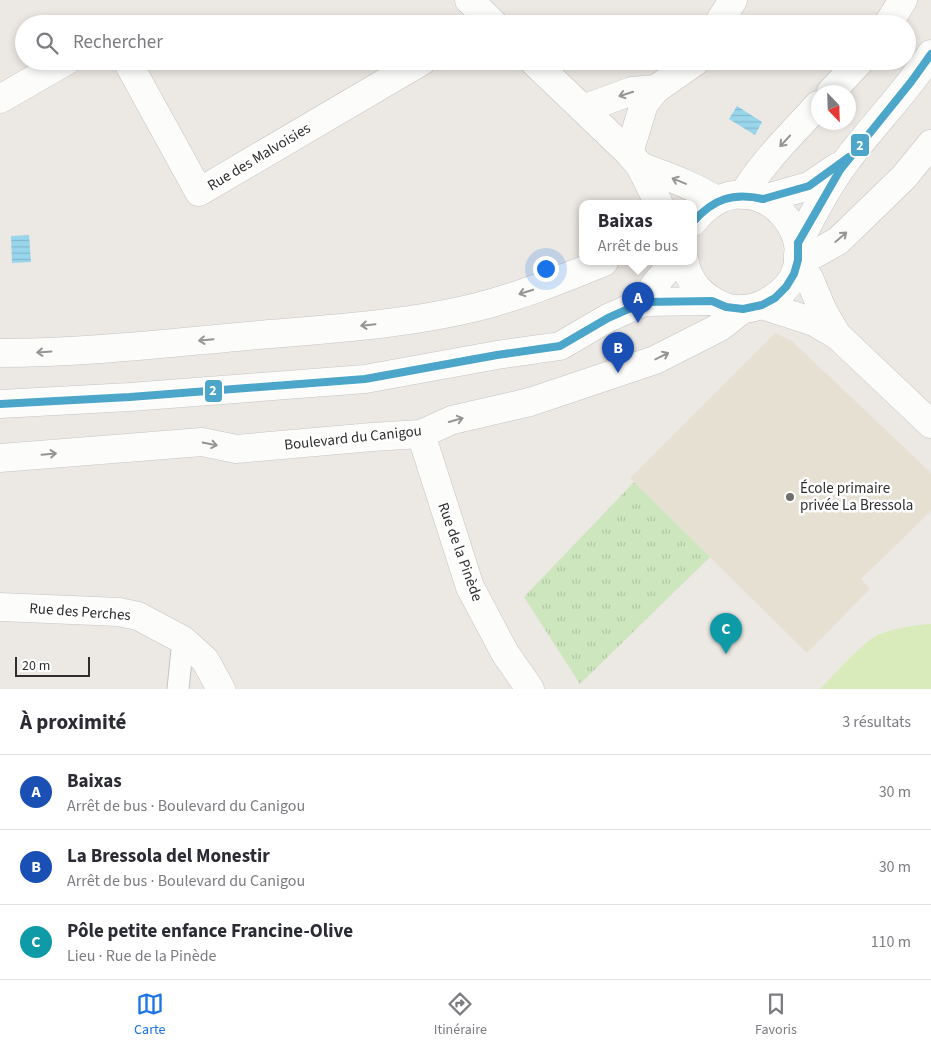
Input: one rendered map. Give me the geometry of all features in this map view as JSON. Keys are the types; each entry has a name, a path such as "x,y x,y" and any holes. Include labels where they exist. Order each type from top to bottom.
{"street":[{"path":"469,0 483,15"},
{"path":"724,15 733,0"},
{"path":"894,15 903,0"},
{"path":"798,252 821,200 846,160 919,73 931,54"},
{"path":"0,99 50,70"},
{"name":"Rue des Malvoisies","path":"132,70 200,192 407,70"},
{"path":"542,70 634,160 656,200"},
{"path":"634,160 644,104 656,89 683,70"},
{"path":"838,85 852,70"},
{"path":"583,109 632,91 656,89"},
{"path":"753,197 752,179 811,113"},
{"path":"798,252 811,256 838,240 904,177 931,144"},
{"path":"634,160 703,191 716,200"},
{"path":"697,217 716,200 730,196 753,197 809,186 846,160"},
{"path":"753,197 780,209 792,224 798,252 823,311 838,336"},
{"name":"Boulevard du Canigou","path":"0,458 202,442 236,449 372,436 421,434 452,420 530,402 655,360 720,327 752,307 775,298 786,288 794,274 798,252"},
{"path":"0,353 36,353 161,344 369,325 446,314 478,307 540,288 597,265"},
{"path":"644,302 656,283 671,265"},
{"path":"686,265 691,279 700,292 712,301 726,307 752,307 814,322 838,336 931,424"},
{"path":"0,404 130,397 364,379 497,355 560,346 608,318 644,302 712,301"},
{"name":"Rue de la Pinède","path":"421,434 470,586 505,653 530,689"},
{"name":"Rue des Perches","path":"0,607 119,612 138,616 183,640 205,660 221,689"},
{"path":"178,689 183,640"}],"shaded area":[{"name":"École primaire privée La Bressola","path":"775,333 792,341 931,473 931,511 861,579 870,589 807,653 630,478"}],"green space":[{"path":"634,482 710,557 580,684 524,597"},
{"path":"931,624 931,689 820,689 853,655 874,637 910,626"}],"water":[{"path":"737,106 762,122 755,135 729,119"},
{"path":"29,235 31,262 12,263 11,236"}],"transit line":[{"name":"2","path":"798,243 840,170 911,82 931,54"},
{"name":"2","path":"763,199 809,186 849,157"},
{"name":"2","path":"697,218 708,208 724,199 742,196 763,199"},
{"name":"2","path":"0,404 130,397 365,379 497,355 560,346 608,318 644,302 712,301 726,307 743,309 762,305 775,298 786,287 794,274 798,260 798,243"}],"place":[{"name":"Baixas","path":"638,323"},
{"name":"La Bressola del Monestir","path":"618,373"},
{"name":"École primaire privée La Bressola","path":"790,497"},
{"name":"Pôle petite enfance Francine-Olive","path":"726,654"}]}
